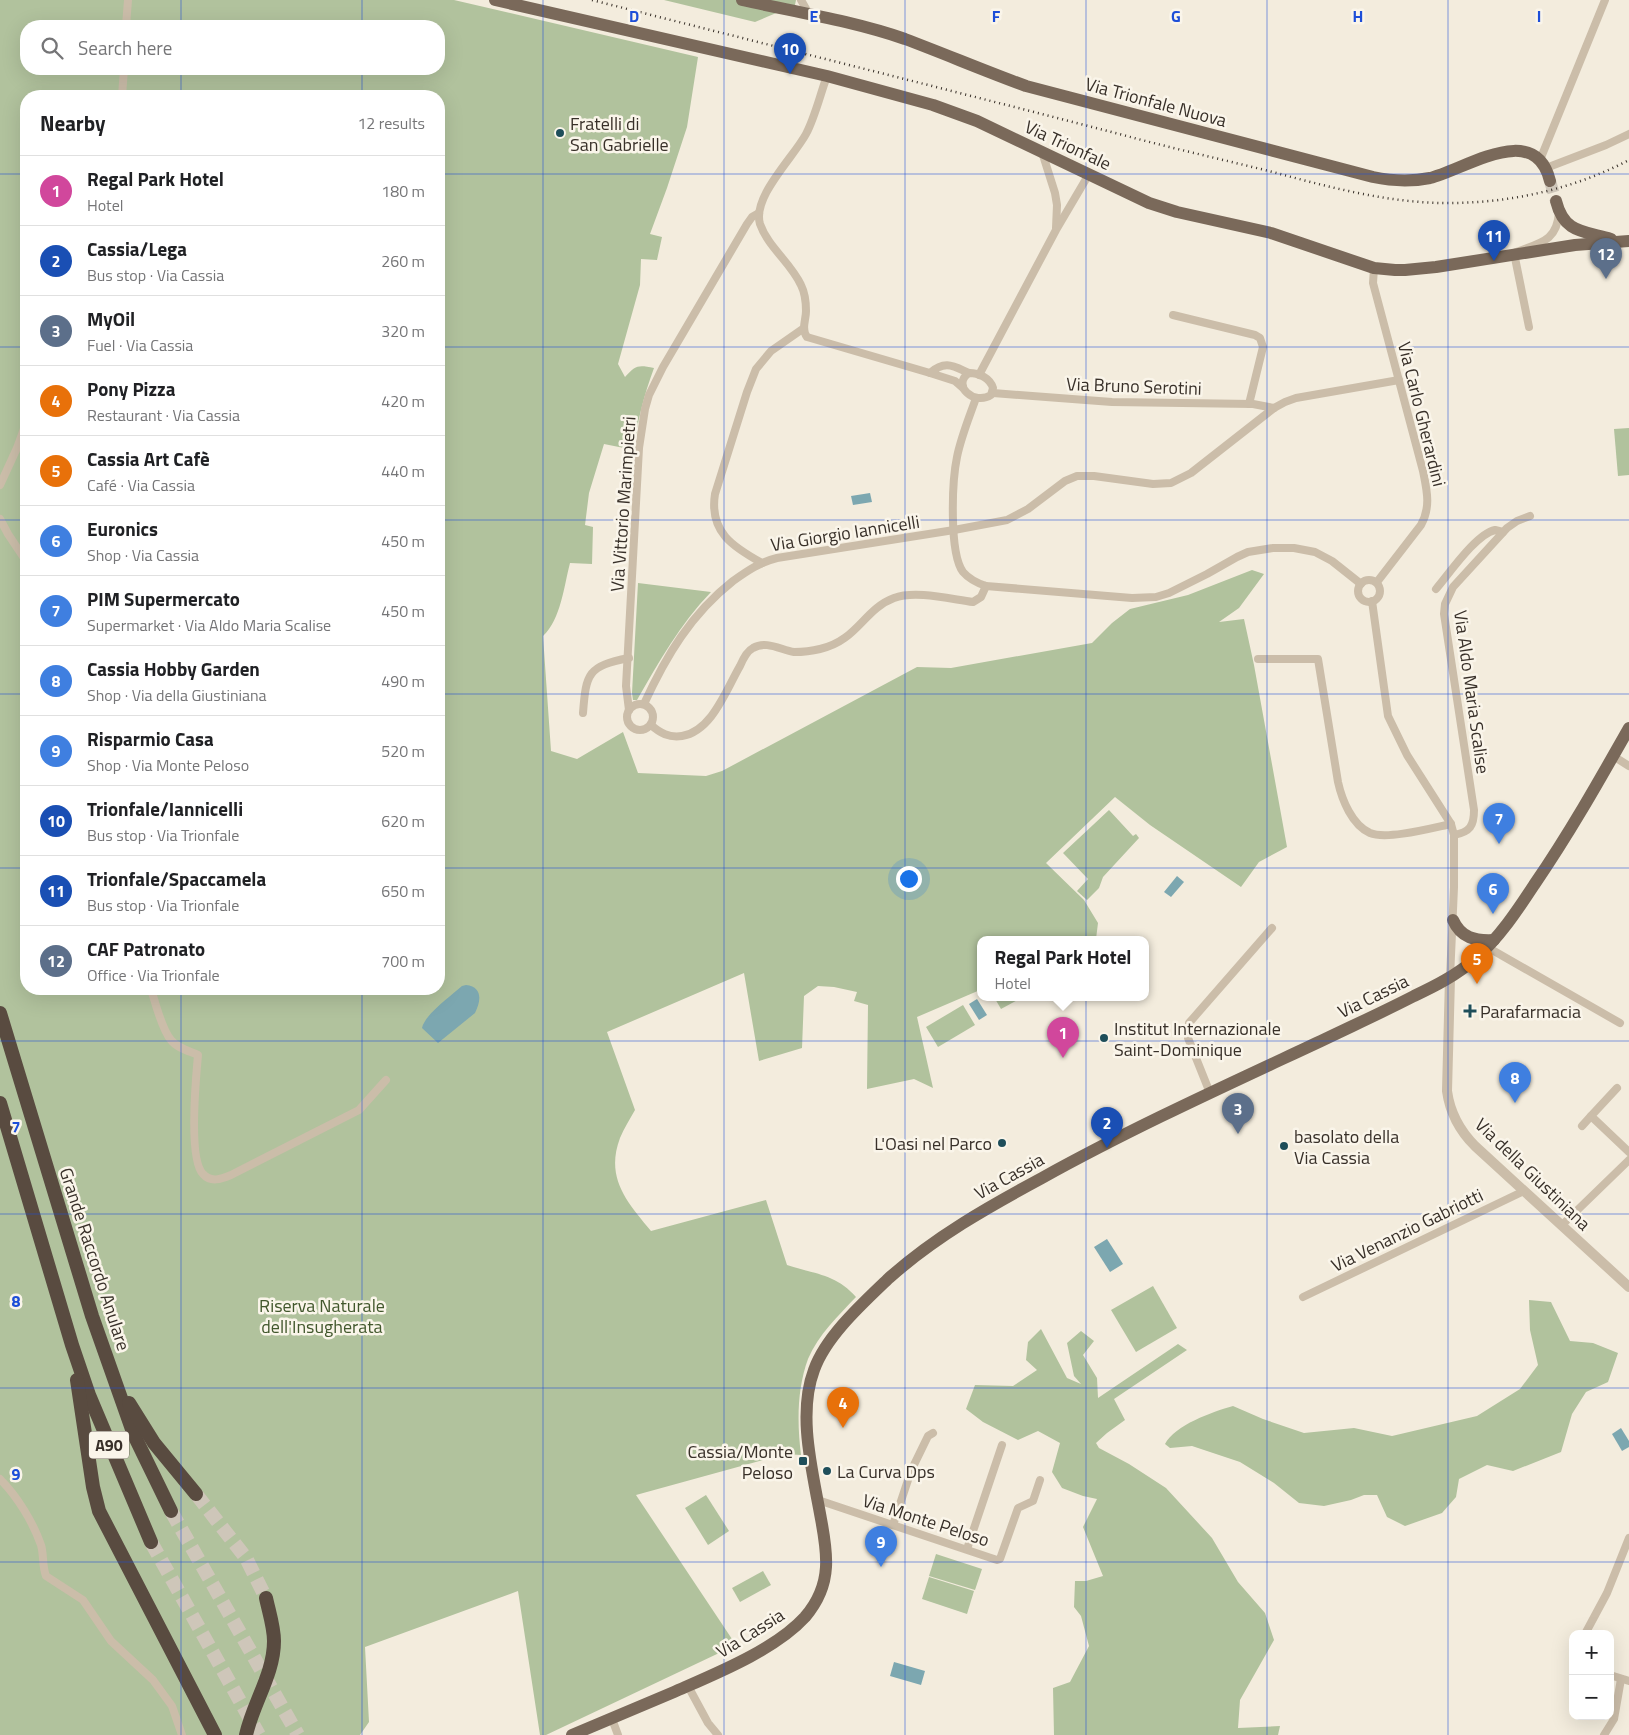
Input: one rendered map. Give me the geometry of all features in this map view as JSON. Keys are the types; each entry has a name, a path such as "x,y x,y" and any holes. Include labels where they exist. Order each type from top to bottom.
{"highway":[{"name":"Grande Raccordo Anulare","path":"0,1014 52,1190 92,1316 134,1435 171,1511"},
{"name":"A90","path":"0,1102 28,1201 89,1395 151,1542"},
{"path":"72,1345 93,1486 100,1511 215,1735"},
{"path":"114,1379 154,1443 196,1494"},
{"path":"246,1735 248,1724 270,1667 274,1640 266,1598"}],"main road":[{"name":"Via Trionfale","path":"495,0 827,76 933,105 977,121 1162,208 1271,233 1374,268 1405,270 1436,267 1514,253 1624,241"},
{"name":"Via Trionfale Nuova","path":"742,0 809,14 904,39 1026,86 1373,177 1399,181 1430,178 1509,150 1522,151 1543,164"},
{"path":"1543,164 1550,181"},
{"path":"1557,206 1562,219 1570,226 1624,241"},
{"name":"Via Cassia","path":"572,1735 739,1663 799,1623 812,1608 822,1587 826,1564 825,1543 808,1443 807,1406 810,1384 816,1364 826,1347 858,1310 890,1278 914,1257 976,1214 1074,1160 1210,1093 1389,1009 1450,978 1472,963 1511,918 1551,860 1629,728"},
{"path":"1453,920 1464,936 1491,943"}],"street":[{"path":"126,20 128,0"},
{"path":"769,6 785,0"},
{"path":"801,0 809,14"},
{"path":"1543,164 1605,0"},
{"path":"122,90 124,75"},
{"path":"827,76 808,129 797,149 764,195 759,213 761,227 802,286 806,303 804,328 806,335 811,339 955,381 968,394 976,398 988,398 993,393 991,383 979,375 952,366 938,366 930,373"},
{"path":"1543,164 1606,145 1629,134"},
{"path":"1042,152 1056,199 1056,230"},
{"path":"979,375 1056,230 1089,174"},
{"path":"1529,327 1514,253 1550,237 1557,225 1557,206"},
{"name":"Via Vittorio Marimpietri","path":"629,710 626,690 639,458 645,409 649,395 664,367 747,224 752,217 759,213"},
{"name":"Via Carlo Gherardini","path":"1374,268 1373,283 1424,471 1428,498 1426,517 1377,582"},
{"path":"1173,315 1255,335 1260,338 1263,350 1249,404"},
{"name":"Via Giorgio Iannicelli","path":"804,328 771,351 756,369 715,494 716,516 725,536 738,550 762,562 999,522 1013,518 1072,477 1086,476 1153,484 1175,481 1191,472 1284,402 1296,398 1399,380"},
{"path":"964,388 964,380 969,373"},
{"name":"Via Bruno Serotini","path":"993,393 1112,402 1249,404 1274,408"},
{"path":"976,398 956,462 954,490 956,554 961,569 972,580 986,586 1132,598 1154,598 1169,593 1248,552 1273,548 1294,548 1315,552 1332,561 1361,584"},
{"path":"0,485 20,441"},
{"name":"Via Aldo Maria Scalise","path":"1454,834 1464,833 1470,827 1474,818 1474,810 1444,614 1445,604 1453,587 1503,532 1514,523 1530,516"},
{"path":"0,519 20,552"},
{"name":"Via Aldo Maria Scalise","path":"1436,589 1464,554 1486,534 1495,530 1503,532"},
{"path":"644,704 665,660 692,621 722,590 762,562"},
{"path":"1368,580 1377,582 1380,587 1380,593 1377,598 1372,601 1365,601 1360,597 1358,590 1361,584 1368,580"},
{"path":"651,725 661,733 674,736 691,733 701,728 712,716 746,655 754,647 766,645 797,652 821,649 844,640 880,606 896,597 914,595 973,602 981,597 986,586"},
{"path":"1372,601 1388,716 1407,755 1451,824 1454,834 1450,978"},
{"path":"583,713 585,688 591,673 604,664 629,658"},
{"path":"1258,659 1318,659 1341,794 1352,816 1360,826 1370,833 1391,835 1451,824"},
{"path":"636,704 644,704 648,706 654,717 651,725 644,730 635,729 629,722 629,710 636,704"},
{"path":"1613,756 1629,766"},
{"path":"1210,1093 1188,1038 1189,1023 1272,928"},
{"path":"1491,943 1620,1023"},
{"name":"Via della Giustiniana","path":"1450,978 1447,1091 1450,1105 1461,1129 1470,1141 1629,1287"},
{"path":"154,995 159,1015 170,1040 198,1055 194,1105 195,1143 201,1172 213,1180 238,1172 359,1110 386,1080"},
{"path":"1582,1126 1617,1088"},
{"path":"1591,1116 1629,1152"},
{"path":"1562,1225 1629,1160"},
{"name":"Via Venanzio Gabriotti","path":"1303,1297 1524,1191"},
{"path":"894,1525 911,1471 928,1436 933,1433"},
{"path":"967,1549 1002,1445"},
{"path":"0,1479 14,1493 36,1533 42,1546 46,1576 83,1600 111,1641 153,1680 172,1706 182,1735"},
{"name":"Via Monte Peloso","path":"818,1500 997,1560 1000,1559 1018,1508 1033,1501 1040,1480"},
{"path":"1587,1630 1607,1593 1629,1538"},
{"path":"1604,1735 1614,1718 1625,1680"},
{"path":"688,1686 708,1723 718,1735"},
{"path":"612,1718 618,1735"}],"green space":[{"name":"Riserva Naturale dell'Insugherata","path":"0,0 454,0 698,57 687,127 650,234 662,237 657,260 641,259 640,285 618,364 625,377 638,367 654,368 641,409 634,450 604,444 589,493 585,525 593,527 592,564 570,563 558,611 554,621 543,636 551,751 577,759 623,732 638,773 706,776 722,771 917,667 951,668 1092,643 1112,623 1130,609 1188,595 1252,570 1264,574 1239,608 1219,622 1244,619 1287,847 1259,862 1241,887 1150,825 1115,797 1046,863 1084,900 1098,923 1096,936 977,936 977,991 917,1017 933,1088 914,1079 867,1089 868,1005 854,1001 857,992 834,987 818,986 804,996 802,1048 759,1061 744,973 607,1032 635,1110 620,1138 616,1152 615,1165 617,1177 627,1199 651,1231 766,1200 787,1265 832,1279 848,1289 856,1297 823,1334 812,1350 804,1370 799,1406 801,1455 785,1454 636,1495 736,1645 546,1735 540,1735 518,1591 365,1647 369,1722 360,1735 0,1735"},
{"path":"664,0 796,0 795,5 755,22"},
{"path":"1629,428 1629,475 1618,476 1614,429"},
{"path":"638,583 711,592 680,630 637,700 633,700 632,693"},
{"path":"1109,810 1133,836 1136,834 1139,838 1103,877 1099,888 1087,900 1077,891 1088,879 1063,853"},
{"path":"996,1001 1016,1001 1001,1009"},
{"path":"963,1005 975,1025 938,1047 926,1027"},
{"path":"1153,1286 1177,1328 1136,1352 1111,1310"},
{"path":"1529,1300 1551,1302 1570,1341 1593,1343 1618,1353 1608,1382 1586,1392 1572,1414 1561,1452 1513,1471 1487,1465 1459,1479 1456,1497 1442,1513 1405,1526 1387,1517 1377,1495 1364,1495 1324,1506 1299,1503 1274,1483 1240,1462 1192,1446 1170,1448 1165,1444 1170,1437 1185,1425 1233,1406 1304,1433 1354,1428 1392,1436 1477,1416 1520,1389 1538,1365 1530,1330"},
{"path":"1041,1329 1067,1378 1081,1384 1074,1376 1067,1343 1081,1331 1094,1341 1083,1355 1097,1378 1098,1398 1178,1344 1187,1350 1114,1399 1125,1420 1096,1443 1099,1448 1129,1464 1166,1488 1212,1538 1238,1582 1265,1613 1274,1640 1240,1700 1238,1728 1280,1726 1278,1735 1054,1735 1053,1688 1070,1682 1089,1646 1081,1616 1074,1607 1075,1581 1086,1581 1103,1576 1083,1527 1097,1499 1062,1488 1052,1472 1060,1443 1038,1431 1018,1440 983,1422 966,1409 975,1385 1013,1386 1037,1370 1026,1360 1028,1342"},
{"path":"706,1495 729,1531 708,1545 685,1508"},
{"path":"936,1554 982,1569 975,1590 929,1576"},
{"path":"763,1571 771,1585 740,1602 732,1588"},
{"path":"929,1577 974,1591 967,1614 922,1599"}],"water":[{"path":"870,493 872,502 853,505 851,496"},
{"path":"1177,876 1184,882 1171,897 1164,892"},
{"path":"462,986 472,986 479,995 479,1004 475,1013 438,1043 422,1028 424,1023 439,1006"},
{"path":"977,999 987,1015 979,1020 969,1004"},
{"path":"1107,1239 1123,1264 1110,1272 1094,1247"},
{"path":"1621,1428 1629,1441 1629,1447 1622,1451 1612,1434"},
{"path":"894,1662 925,1671 921,1685 890,1676"}],"tunnel":[{"path":"1550,181 1556,201"},
{"path":"196,1494 246,1558 266,1598"},
{"path":"171,1511 298,1735"},
{"path":"151,1542 259,1735"}],"railway":[{"path":"592,0 1159,144 1333,187 1398,200 1466,203 1514,198 1585,180 1629,160"}],"place":[{"name":"Trionfale/Iannicelli","path":"790,74"},
{"name":"Fratelli di San Gabrielle","path":"560,133"},
{"name":"Trionfale/Spaccamela","path":"1494,261"},
{"name":"CAF Patronato","path":"1606,279"},
{"name":"PIM Supermercato","path":"1499,844"},
{"name":"Euronics","path":"1493,914"},
{"name":"Cassia Art Cafè","path":"1477,984"},
{"name":"Parafarmacia","path":"1470,1011"},
{"name":"Institut Internazionale Saint-Dominique","path":"1104,1038"},
{"name":"Regal Park Hotel","path":"1063,1058"},
{"name":"Cassia Hobby Garden","path":"1515,1103"},
{"name":"MyOil","path":"1238,1134"},
{"name":"L'Oasi nel Parco","path":"1002,1143"},
{"name":"basolato della Via Cassia","path":"1284,1146"},
{"name":"Cassia/Lega","path":"1107,1148"},
{"name":"Pony Pizza","path":"843,1428"},
{"name":"Cassia/Monte Peloso","path":"803,1461"},
{"name":"La Curva Dps","path":"827,1471"},
{"name":"Risparmio Casa","path":"881,1567"}]}
